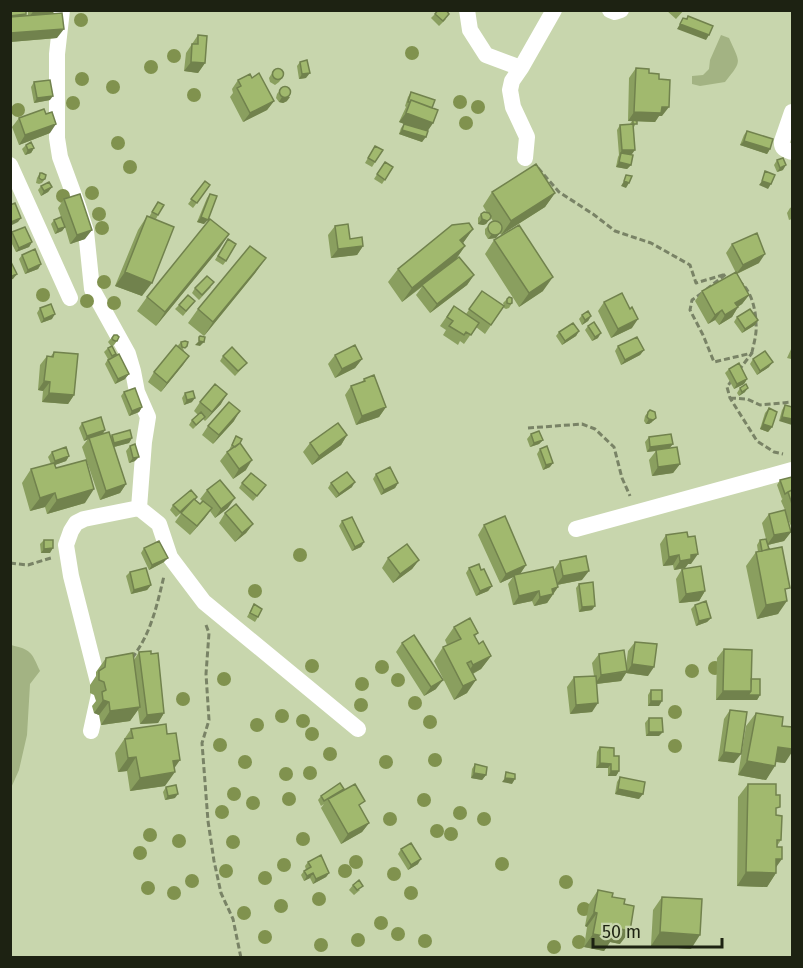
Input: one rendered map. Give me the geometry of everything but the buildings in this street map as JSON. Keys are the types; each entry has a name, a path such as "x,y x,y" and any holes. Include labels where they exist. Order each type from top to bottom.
{"street":[{"path":"62,10 57,54 57,138 60,157 86,231 92,289 128,354 137,392 148,417 140,508"},
{"path":"467,10 470,30 486,55 521,68"},
{"path":"525,158 527,137 513,107 510,90 512,81 554,10"},
{"path":"610,10 615,12 621,10"},
{"path":"792,112 782,146 783,149 792,152"},
{"path":"10,165 70,298"},
{"path":"576,529 792,470"},
{"path":"91,731 100,690 70,576 66,545 76,523 84,519 140,508"},
{"path":"140,508 159,524 170,557 204,602 358,729"}],"path":[{"path":"525,158 542,171 559,192 615,231 651,243 690,265 696,282 726,274 692,300 690,310 714,362 752,352"},
{"path":"735,279 743,284 753,301 757,322 752,352 727,387 730,398 757,441 774,452 792,456"},
{"path":"730,398 747,399 760,405 792,402"},
{"path":"528,428 582,424 595,429 614,447 622,478 633,504 643,512 651,508"},
{"path":"10,563 28,565 49,559 66,545"},
{"path":"129,662 140,647 152,623 164,576"},
{"path":"205,622 209,633 206,674 209,720 202,743 208,821 221,894 233,919 242,957"}],"green space":[{"path":"721,35 729,38 736,52 738,61 735,69 725,82 700,86 692,84 692,76 703,75 709,69 710,60"},
{"path":"11,645 30,652 40,671 30,684 27,735 19,770 11,788"}]}
